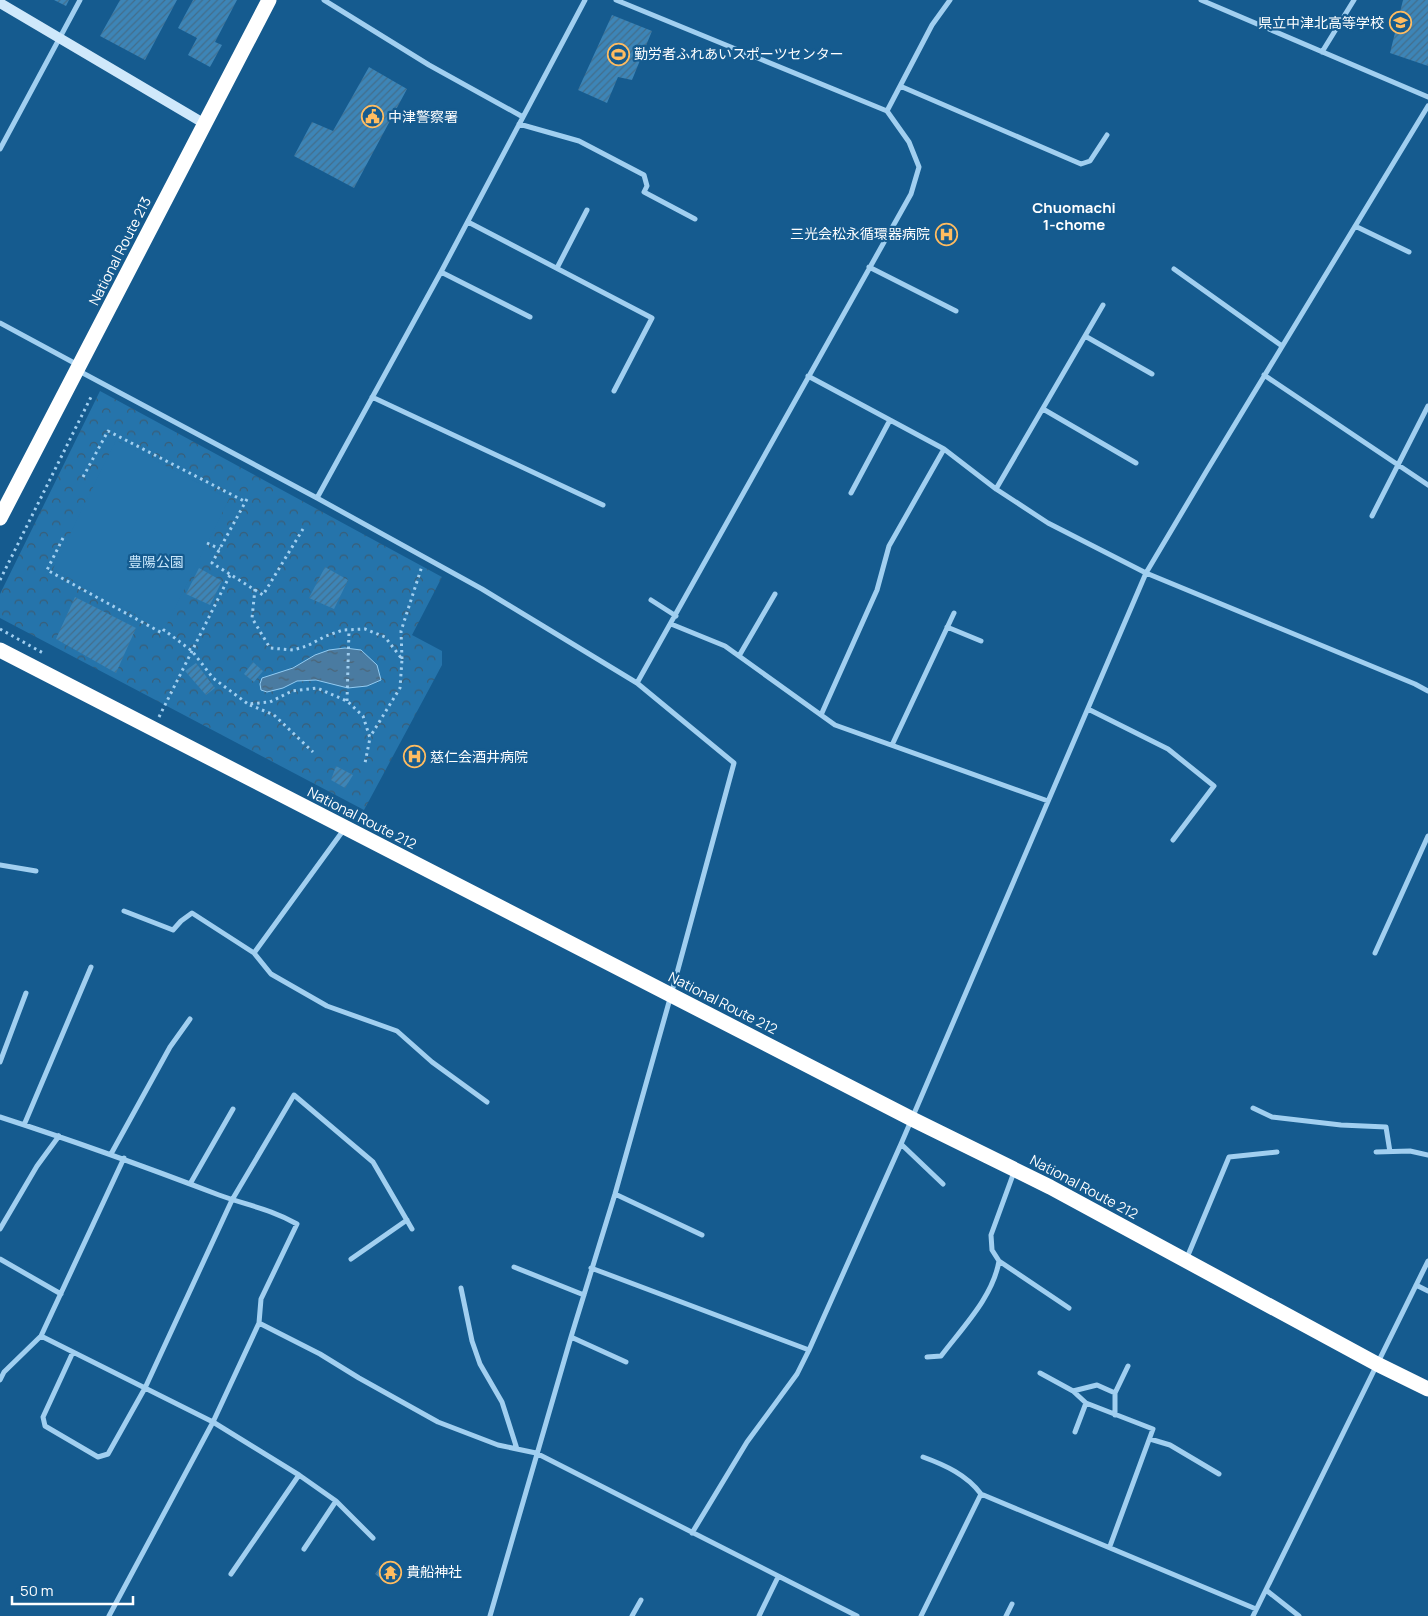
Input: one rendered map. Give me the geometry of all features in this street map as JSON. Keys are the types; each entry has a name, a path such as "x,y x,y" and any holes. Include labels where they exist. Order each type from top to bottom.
{"highway":[{"name":"National Route 213","path":"0,518 269,0"},
{"name":"National Route 212","path":"0,650 912,1119 1050,1187 1377,1364 1428,1389"}],"street":[{"path":"0,149 80,0"},
{"path":"324,0 429,65 524,117"},
{"path":"317,498 468,222 585,0"},
{"path":"616,0 887,111 909,142 920,167 911,194 637,683"},
{"path":"887,111 932,25 950,0"},
{"path":"1201,0 1428,97"},
{"path":"1322,52 1354,0"},
{"path":"0,3 205,124"},
{"path":"900,86 1081,164 1090,161 1107,135"},
{"path":"692,1534 747,1442 797,1374 809,1350 912,1119 1146,573 1428,106"},
{"path":"520,124 579,141 644,175 647,186 644,192 695,219"},
{"path":"557,268 587,210"},
{"path":"468,222 652,318 614,391"},
{"path":"1355,226 1409,252"},
{"path":"869,267 956,311"},
{"path":"1174,269 1282,346"},
{"path":"441,272 530,317"},
{"path":"996,488 1103,305"},
{"path":"0,323 78,368 482,589 637,683 734,763 615,1194 591,1268 490,1616"},
{"path":"1085,336 1152,374"},
{"path":"1264,375 1428,485"},
{"path":"808,376 944,449 996,488 1048,523 1146,573 1428,691"},
{"path":"372,398 603,505"},
{"path":"1372,516 1428,406"},
{"path":"1043,409 1136,463"},
{"path":"851,493 890,420"},
{"path":"821,714 877,590 890,546 944,449"},
{"path":"739,656 775,594"},
{"path":"651,600 676,616"},
{"path":"892,745 954,612"},
{"path":"671,624 725,646 835,725 1048,801"},
{"path":"947,627 981,641"},
{"path":"1088,709 1168,749 1214,786 1173,840"},
{"path":"254,953 345,828"},
{"path":"1375,953 1428,836"},
{"path":"0,865 36,871"},
{"path":"124,911 173,930 192,913 254,953 271,974 327,1006 397,1031 432,1062 487,1102"},
{"path":"24,1125 91,967"},
{"path":"0,1062 26,993"},
{"path":"111,1154 170,1047 190,1020"},
{"path":"73,1352 43,1416 46,1426 98,1457 108,1454 145,1388 232,1200 294,1095 373,1162 412,1229"},
{"path":"1253,1108 1272,1117 1341,1125 1386,1127 1390,1152"},
{"path":"190,1184 232,1109"},
{"path":"0,1117 124,1158 232,1200 280,1214 297,1224 260,1299 259,1323 213,1422 109,1616"},
{"path":"0,1229 37,1166 59,1136"},
{"path":"901,1144 943,1184"},
{"path":"1376,1152 1410,1151 1428,1155"},
{"path":"1186,1260 1229,1157 1277,1152"},
{"path":"0,1380 4,1372 41,1336 124,1158"},
{"path":"1015,1169 991,1235 992,1250 999,1261 1069,1308"},
{"path":"615,1194 702,1235"},
{"path":"351,1259 407,1220"},
{"path":"0,1259 61,1294"},
{"path":"927,1357 941,1356 979,1307 997,1273 999,1261"},
{"path":"1252,1616 1428,1261"},
{"path":"514,1267 584,1295"},
{"path":"591,1268 809,1350"},
{"path":"1416,1285 1428,1291"},
{"path":"461,1288 472,1341 480,1364 502,1402 517,1449"},
{"path":"259,1323 320,1354 438,1422 498,1445 536,1454 857,1616"},
{"path":"41,1336 213,1422 299,1475 336,1501 373,1538"},
{"path":"571,1337 626,1362"},
{"path":"1115,1415 1115,1393 1128,1366"},
{"path":"1040,1373 1073,1390 1086,1403 1153,1430 1110,1546"},
{"path":"1073,1390 1097,1385 1115,1393"},
{"path":"1075,1432 1086,1403"},
{"path":"1150,1439 1170,1445 1219,1474"},
{"path":"923,1457 944,1465 974,1483 981,1494 1110,1546 1256,1609"},
{"path":"231,1574 299,1475"},
{"path":"921,1616 981,1494"},
{"path":"304,1549 336,1501"},
{"path":"759,1616 778,1577"},
{"path":"1266,1590 1299,1616"},
{"path":"632,1616 641,1600"},
{"path":"1006,1616 1012,1604"}],"path":[{"path":"0,580 91,397"},
{"path":"83,477 108,431 246,501 212,563 264,594 303,528"},
{"path":"63,538 47,570 162,633 164,630 192,651 213,678 248,704 274,715 313,752"},
{"path":"207,543 220,549"},
{"path":"365,763 370,738 400,688 402,631 421,567 426,559"},
{"path":"159,717 230,575"},
{"path":"255,589 252,618 270,648 293,650 307,646 326,636 349,630 365,629 385,637 402,659"},
{"path":"347,701 349,630"},
{"path":"248,704 270,702 292,690 317,688 347,701 364,716 370,738"}],"green space":[{"name":"豊陽公園","path":"100,391 442,577 412,635 442,651 442,665 364,810 0,618 0,594"},
{"path":"116,440 229,499 164,630 53,569"}],"water":[{"path":"345,648 361,650 377,665 381,680 367,686 348,688 316,680 297,681 283,688 267,692 261,690 262,678 293,668 315,655 329,650"}],"building":[{"path":"54,0 69,0 66,6"},
{"path":"120,0 177,0 145,60 100,36"},
{"path":"193,0 237,0 215,42 222,45 210,67 188,55 197,38 178,28"},
{"path":"1403,0 1428,0 1428,66 1390,53"},
{"name":"勤労者ふれあいスポーツセンター","path":"612,15 652,31 632,80 618,77 607,103 578,90"},
{"path":"369,67 407,89 354,188 294,156 312,122 333,131"},
{"path":"325,567 348,580 334,609 309,598"},
{"path":"199,568 222,581 210,605 186,594"},
{"path":"75,597 136,628 116,673 56,639"},
{"path":"253,662 263,671 254,682 244,674"},
{"path":"196,663 215,688 206,695 185,671"},
{"path":"336,766 353,775 345,788 331,780"},
{"path":"384,1562 397,1571 388,1584 375,1574"}],"place":[{"name":"県立中津北高等学校","path":"1400,23"},
{"name":"勤労者ふれあいスポーツセンター","path":"618,54"},
{"name":"中津警察署","path":"372,117"},
{"name":"三光会松永循環器病院","path":"946,234"},
{"name":"慈仁会酒井病院","path":"414,757"},
{"name":"貴船神社","path":"390,1572"}],"district":[{"name":"Chuomachi 1-chome","path":"1074,216"}]}
